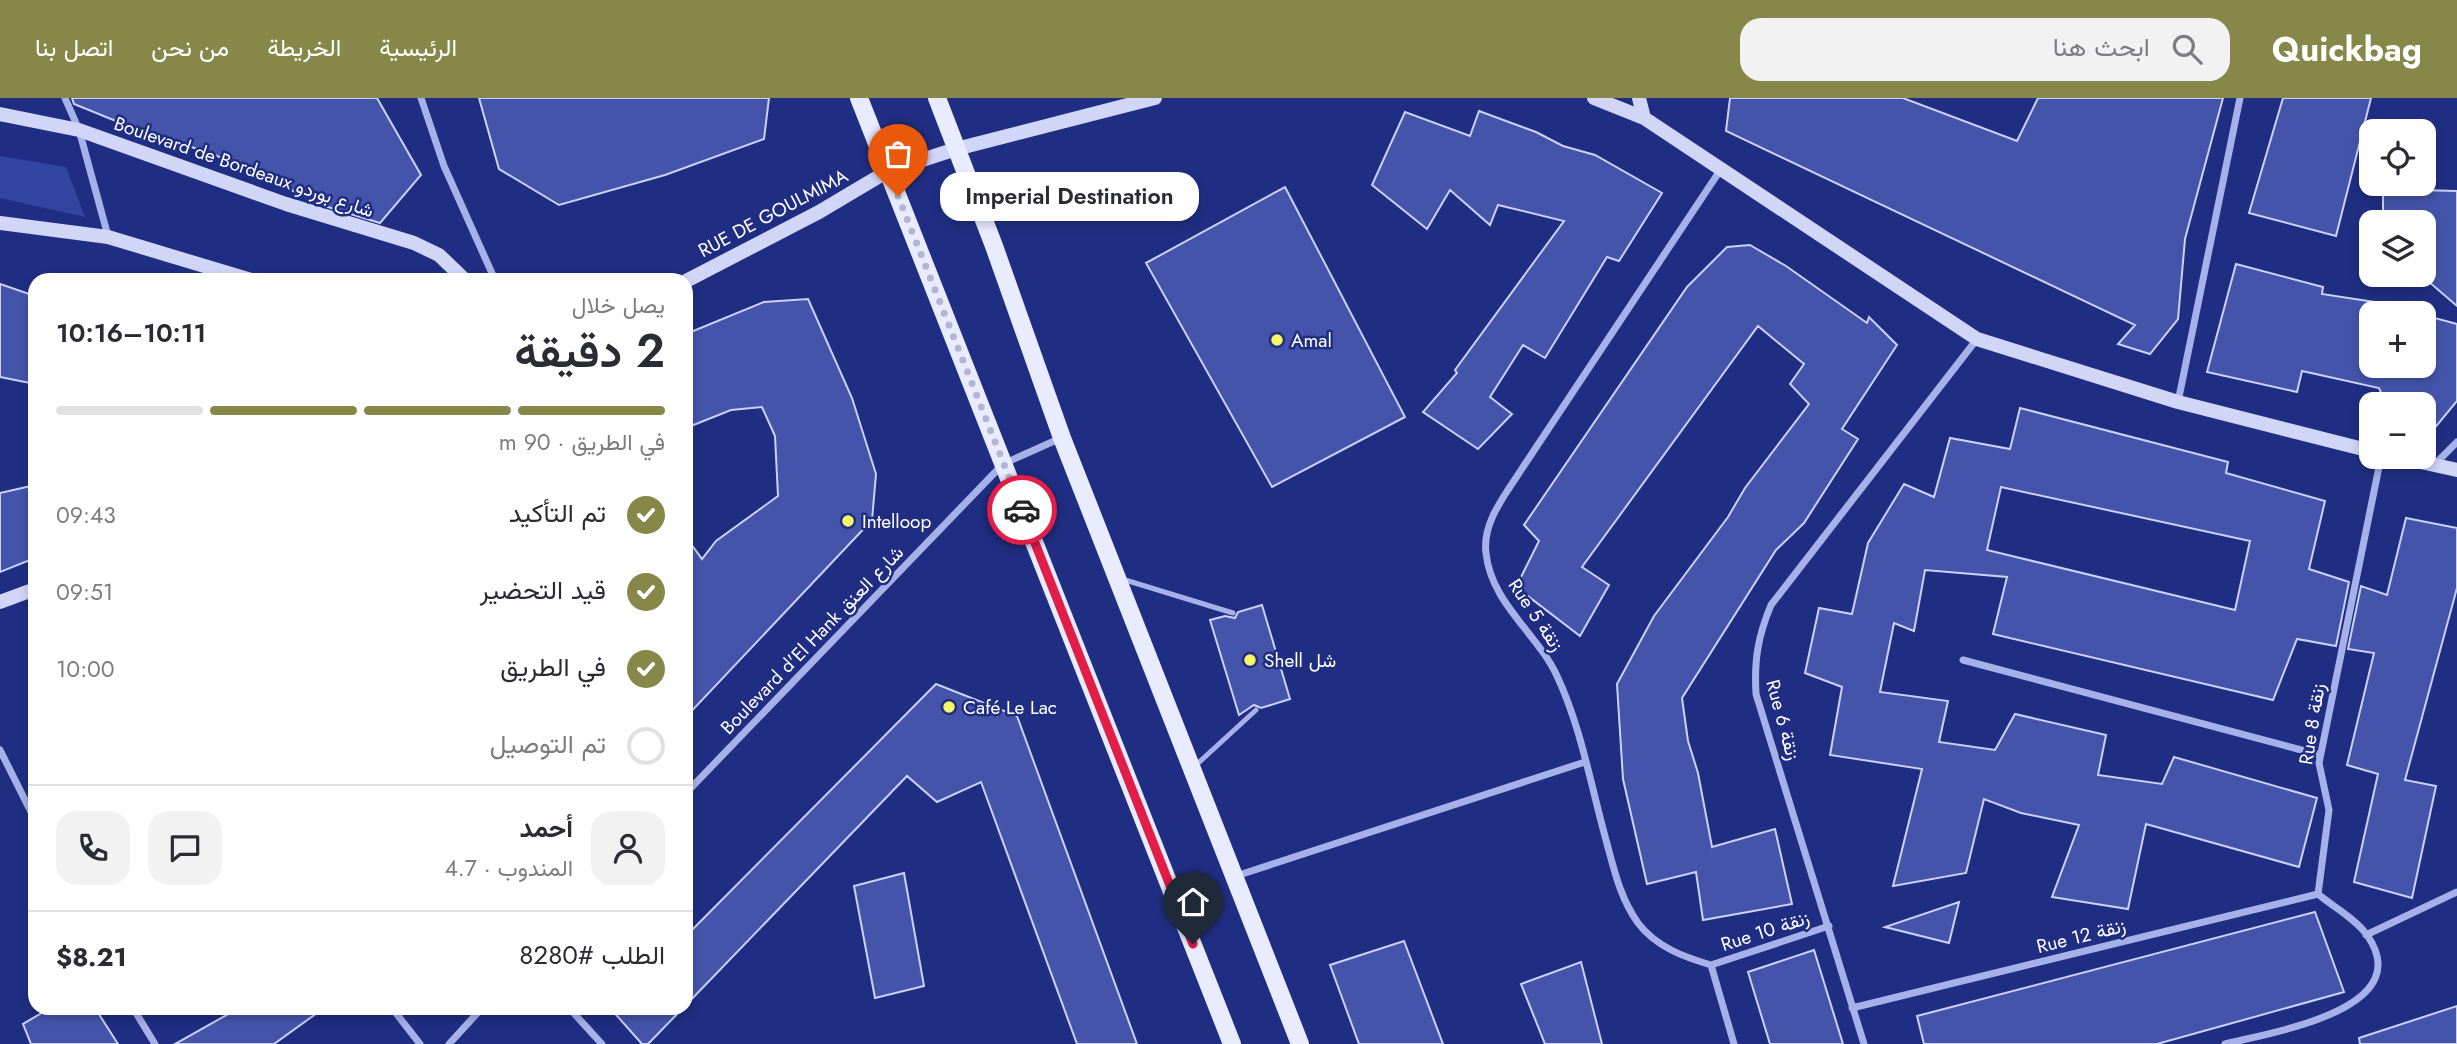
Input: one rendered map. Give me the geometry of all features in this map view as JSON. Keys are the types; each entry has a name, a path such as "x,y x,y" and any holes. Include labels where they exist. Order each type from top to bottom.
{"main road":[{"path":"859,98 1232,1044"},
{"path":"937,98 1062,438 1300,1044"},
{"name":"RUE DE GOULMIMA","path":"693,277 819,212 888,171 956,149 1155,98"},
{"path":"1594,98 1644,118 1977,339 2178,402 2359,448"},
{"path":"1639,98 1644,118"},
{"name":"Boulevard de Bordeaux شارع بوردو","path":"0,114 79,130 286,204 414,243 439,256 457,273"},
{"path":"0,223 108,237 228,273"},
{"path":"2436,465 2457,470"},
{"path":"0,602 28,592"}],"street":[{"path":"65,98 79,130 108,237"},
{"path":"421,98 443,166 492,273"},
{"path":"2178,402 2240,98"},
{"name":"Rue 5 زنقة","path":"1710,965 1681,957 1649,936 1619,891 1585,762 1557,676 1504,601 1486,555 1486,538 1493,514 1721,169"},
{"name":"Rue 6 زنقة","path":"1864,1044 1756,694 1754,660 1759,635 1771,605 1977,339"},
{"name":"Boulevard d'El Hank شارع العنق","path":"693,786 1003,464 1062,438"},
{"path":"2436,463 2457,442"},
{"name":"Rue 8 زنقة","path":"2318,894 2329,810 2319,775 2320,755 2379,469"},
{"path":"1963,660 2320,755"},
{"path":"0,750 28,806"},
{"path":"1235,877 1585,762"},
{"path":"2367,934 2457,892"},
{"path":"2225,1044 2312,1021 2356,1002 2369,989 2375,976 2376,958 2367,934 2318,894"},
{"name":"Rue 12 زنقة","path":"1852,1008 2318,894"},
{"name":"Rue 10 زنقة","path":"1710,965 1829,926"},
{"path":"1710,965 1734,1044"},
{"path":"137,1015 155,1044"},
{"path":"397,1015 420,1044"},
{"path":"449,1044 476,1015"},
{"path":"575,1015 602,1044"}],"lane":[{"path":"1119,579 1233,614"},
{"path":"1193,768 1256,710"}],"shaded area":[{"path":"0,156 66,167 85,217 0,198"}],"building":[{"path":"72,98 377,98 421,175 380,223 328,207 213,154 138,130 74,104"},
{"path":"479,98 769,98 764,139 665,175 559,205 499,169"},
{"path":"1730,98 1903,98 2017,141 2038,98 2223,98 2185,239 2178,319 2150,354 2118,344 2135,325 1726,131"},
{"path":"2283,98 2371,98 2366,119 2359,119 2359,145 2336,236 2249,213"},
{"path":"1479,111 1536,132 1563,146 1595,155 1662,193 1619,261 1607,257 1545,358 1523,345 1490,397 1512,414 1478,449 1423,412 1457,373 1455,370 1564,221 1498,205 1490,225 1450,190 1427,229 1372,185 1405,112 1470,136"},
{"name":"Amal","path":"1285,187 1405,417 1272,487 1146,263"},
{"path":"2436,190 2457,191 2457,306 2435,287 2436,210 2383,210 2383,196 2436,196"},
{"path":"1750,245 1786,266 1867,323 1869,317 1897,345 1842,429 1858,439 1804,523 1776,550 1682,698 1688,741 1698,773 1712,847 1775,829 1792,904 1703,920 1696,872 1647,884 1623,779 1617,684 1654,616 1809,404 1790,384 1804,364 1758,326 1582,567 1609,585 1580,636 1516,587 1539,541 1524,525 1687,287 1727,247"},
{"path":"2236,264 2323,287 2322,294 2368,301 2359,301 2359,378 2436,378 2436,318 2457,324 2457,401 2436,426 2436,392 2381,392 2379,388 2302,371 2297,392 2207,372"},
{"path":"0,284 28,294 28,383 0,377"},
{"path":"808,299 852,398 876,474 872,520 693,710 693,547 702,559 716,541 778,496 775,436 762,407 731,410 693,425 693,331 764,302"},
{"path":"2020,408 2228,462 2226,473 2325,501 2309,569 2349,582 2336,646 2297,639 2273,700 1993,634 2007,577 1925,570 1914,631 1894,623 1880,692 1948,701 1939,742 1995,750 2015,714 2106,735 2098,775 2162,784 2174,757 2317,798 2299,867 2146,824 2128,909 2052,897 2079,825 2021,813 1984,799 1966,873 1893,886 1922,769 1830,755 1842,687 1805,673 1819,608 1852,614 1868,543 1904,484 1934,497 1950,438 2010,449","holes":["2001,487 2250,541 2235,610 1987,550"]},
{"path":"28,487 28,561 0,572 0,493"},
{"path":"2406,518 2457,528 2457,588 2405,780 2436,786 2412,898 2354,882 2378,774 2347,765 2374,653 2348,649 2361,586 2387,595"},
{"path":"1262,605 1290,699 1261,708 1254,705 1239,715 1210,620 1225,616 1235,618 1238,612"},
{"path":"936,684 1017,716 1137,1044 1077,1044 981,782 937,802 907,776 693,998 693,929"},
{"path":"904,873 924,986 875,998 854,886"},
{"path":"1959,902 1949,943 1885,927"},
{"path":"2315,912 2344,992 2157,1044 1924,1044 1917,1016"},
{"path":"1404,941 1443,1044 1359,1044 1330,965"},
{"path":"1814,950 1843,1044 1770,1044 1748,972"},
{"path":"1581,962 1602,1044 1545,1044 1521,984"},
{"path":"2457,1006 2457,1044 2360,1044 2359,1038"},
{"path":"38,1015 99,1015 118,1044 31,1044 23,1024"},
{"path":"227,1015 314,1015 274,1044 175,1044"},
{"path":"616,1015 676,1015 648,1044 642,1044"}],"way so far":[{"path":"898,196 1022,510"}],"place":[{"name":"Imperial Destination","path":"898,196"},
{"name":"Amal","path":"1277,340"},
{"name":"Intelloop","path":"848,521"},
{"name":"Shell شل","path":"1250,660"},
{"name":"Café Le Lac","path":"949,707"}],"route":[{"path":"1022,510 1193,944"}]}
